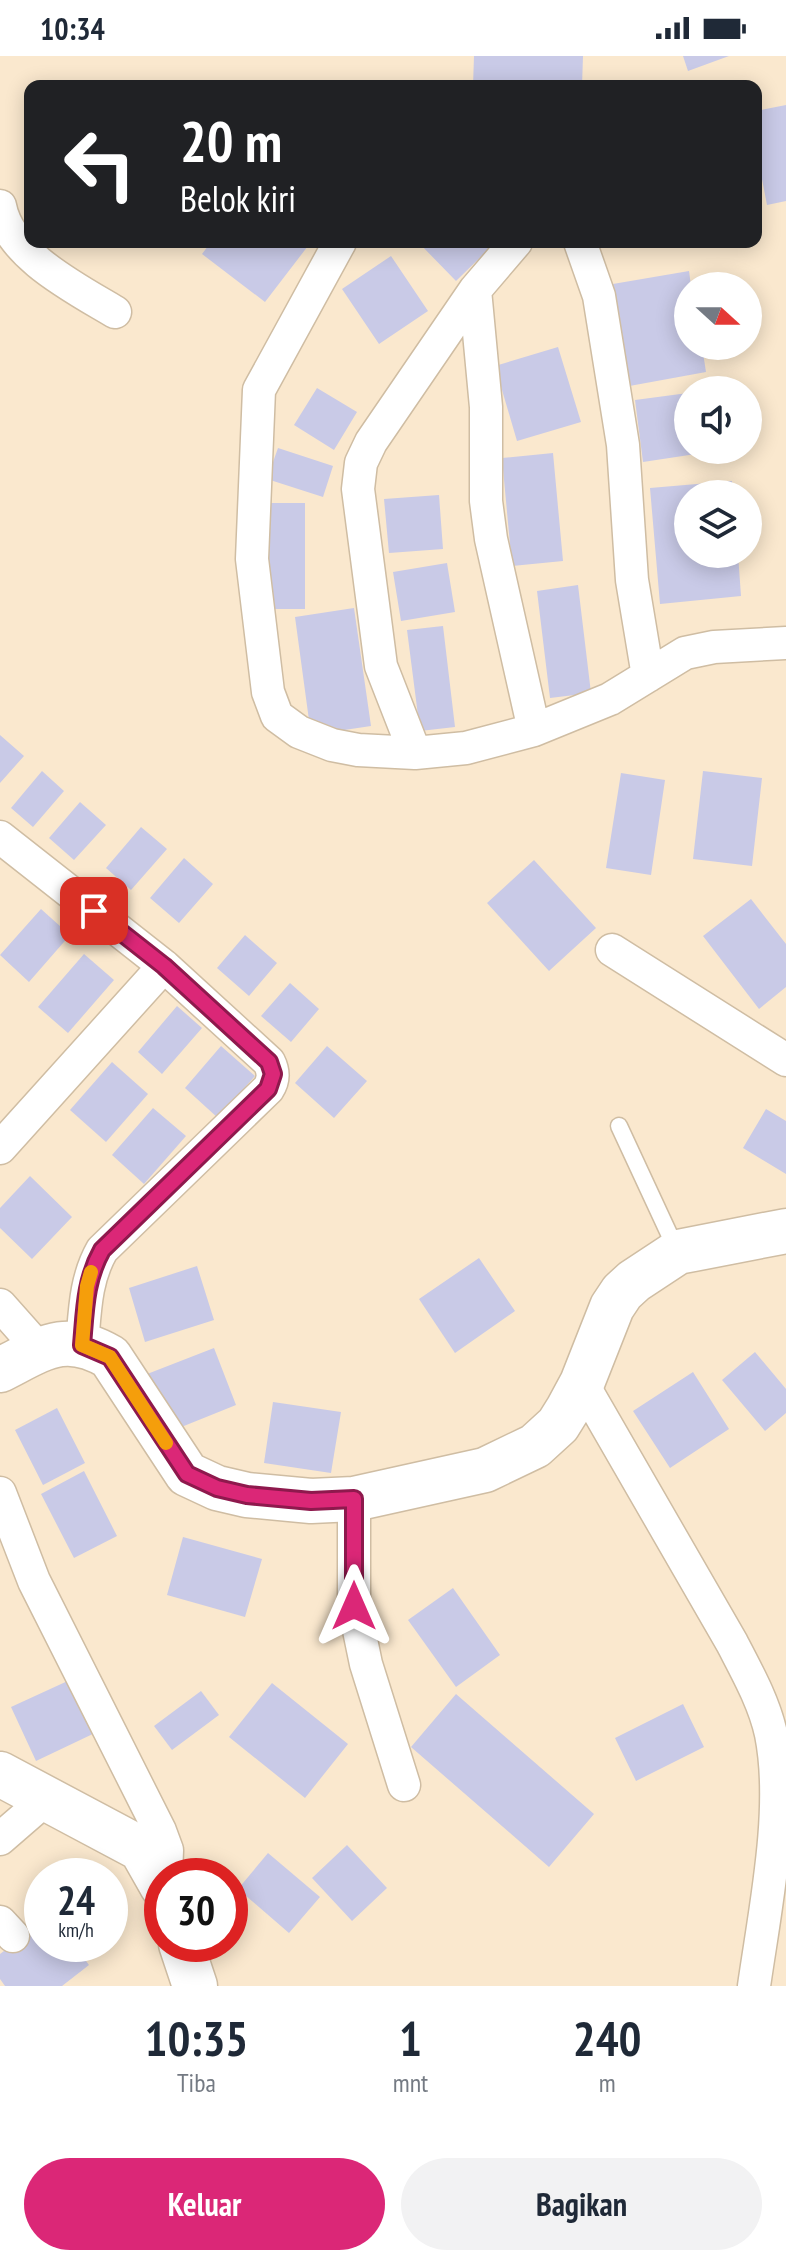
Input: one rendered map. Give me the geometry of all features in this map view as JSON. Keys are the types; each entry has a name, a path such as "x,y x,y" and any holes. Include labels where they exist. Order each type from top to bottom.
{"street":[{"path":"0,206 3,223 24,246"},
{"path":"25,248 45,270 115,312"},
{"path":"337,248 259,390 252,559 268,692 277,716 299,732 332,745 358,750 415,753 466,748 534,730 610,699 685,653 714,647 786,643"},
{"path":"415,753 381,666 358,489 361,463 371,442 475,290 511,248"},
{"path":"582,248 599,296 623,445 632,580 648,676"},
{"path":"475,290 486,407 485,478 491,539 534,730"},
{"path":"0,837 164,966 269,1062 273,1074 272,1083 102,1250 61,1347 0,1370"},
{"path":"612,950 786,1060"},
{"path":"0,1148 164,966"},
{"path":"0,1305 61,1347 110,1357 187,1474 217,1488 247,1495 311,1501 354,1499 485,1470 549,1436 582,1383 602,1327 622,1292 678,1252 786,1231"},
{"path":"582,1383 732,1643 778,1742 775,1815 754,1986"},
{"path":"0,1493 34,1581 160,1831 167,1858"},
{"path":"354,1499 354,1606 366,1664 404,1785"},
{"path":"0,1774 141,1849 146,1858"},
{"path":"0,1839 45,1800"},
{"path":"187,1962 195,1986"}],"lane":[{"path":"619,1126 678,1252"}],"building":[{"path":"474,56 583,56 582,80 473,80"},
{"path":"683,56 729,56 688,71"},
{"path":"786,105 786,201 767,205 762,179 762,110"},
{"path":"206,248 306,248 265,302 202,254"},
{"path":"424,248 490,248 456,281"},
{"path":"391,256 428,311 379,344 342,289"},
{"path":"674,274 674,360 704,360 706,372 624,387 607,285"},
{"path":"558,347 581,422 517,441 495,366"},
{"path":"317,388 357,412 334,450 294,425"},
{"path":"674,395 674,457 643,462 635,400"},
{"path":"278,448 333,466 323,497 267,479"},
{"path":"553,453 563,561 512,566 502,458"},
{"path":"674,486 674,568 739,568 741,596 660,604 650,488"},
{"path":"439,495 443,549 389,553 384,499"},
{"path":"262,503 305,503 305,609 261,609"},
{"path":"447,563 455,612 401,621 393,572"},
{"path":"578,585 591,693 550,698 537,591"},
{"path":"354,608 371,726 311,735 295,617"},
{"path":"443,626 455,727 420,731 407,630"},
{"path":"0,735 24,756 0,783"},
{"path":"42,771 64,791 33,827 11,808"},
{"path":"703,771 762,778 752,866 693,859"},
{"path":"621,773 665,780 651,875 606,868"},
{"path":"80,802 106,825 74,860 49,838"},
{"path":"141,827 167,849 131,890 106,868"},
{"path":"184,858 213,884 179,923 150,898"},
{"path":"534,860 596,928 549,971 487,903"},
{"path":"751,899 786,944 786,987 759,1009 703,936"},
{"path":"41,909 70,935 29,982 0,955"},
{"path":"245,935 277,963 249,996 217,968"},
{"path":"84,954 114,980 68,1033 38,1007"},
{"path":"290,983 319,1009 291,1042 261,1016"},
{"path":"177,1006 202,1028 162,1074 138,1052"},
{"path":"221,1046 255,1076 218,1118 185,1088"},
{"path":"327,1046 367,1081 334,1118 295,1083"},
{"path":"112,1062 148,1094 106,1142 70,1110"},
{"path":"153,1108 186,1136 144,1184 112,1155"},
{"path":"766,1109 786,1121 786,1174 743,1148"},
{"path":"30,1176 72,1217 32,1259 0,1228 0,1208"},
{"path":"479,1258 515,1311 455,1353 419,1299"},
{"path":"197,1266 214,1320 145,1342 129,1288"},
{"path":"214,1348 236,1405 164,1434 142,1376"},
{"path":"755,1352 786,1389 786,1413 765,1431 722,1380"},
{"path":"693,1372 729,1429 670,1468 633,1411"},
{"path":"273,1402 341,1412 331,1473 264,1463"},
{"path":"57,1408 85,1463 43,1485 15,1430"},
{"path":"84,1471 117,1536 74,1558 41,1494"},
{"path":"183,1537 262,1559 245,1617 167,1595"},
{"path":"453,1588 500,1655 456,1687 408,1620"},
{"path":"72,1679 97,1732 36,1761 11,1707"},
{"path":"272,1683 348,1744 305,1798 229,1737"},
{"path":"201,1691 219,1715 172,1750 154,1726"},
{"path":"456,1694 594,1814 549,1867 411,1747"},
{"path":"683,1704 704,1747 636,1781 615,1738"},
{"path":"347,1845 387,1888 352,1921 312,1878"},
{"path":"268,1853 320,1897 289,1933 248,1898 248,1877"},
{"path":"24,1936 24,1962 87,1962 89,1965 62,1986 5,1986 0,1979 0,1954"}],"slow traffic":[{"path":"91,1272 82,1345 110,1357 166,1443"}],"route":[{"path":"94,911 164,966 269,1062 273,1074 268,1089 102,1250 87,1286 82,1345 110,1357 187,1474 217,1488 247,1495 311,1501 354,1499 354,1606"}]}
